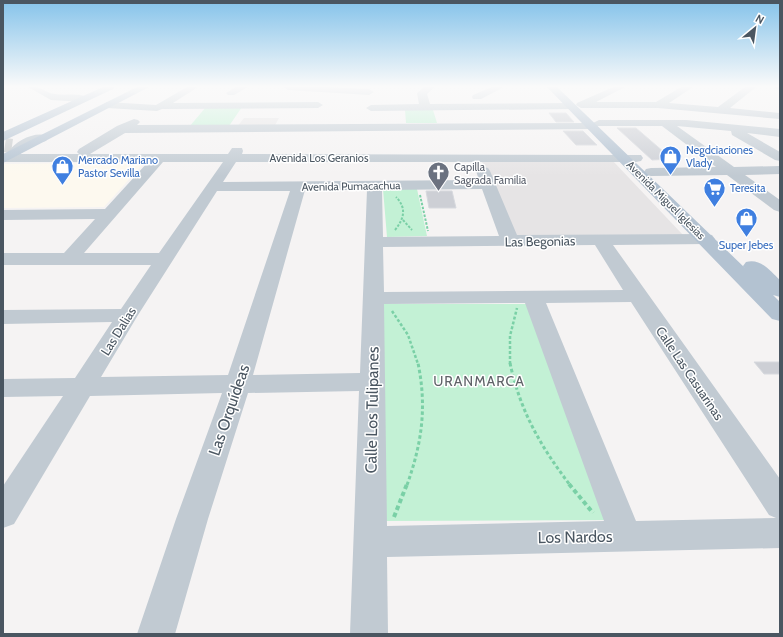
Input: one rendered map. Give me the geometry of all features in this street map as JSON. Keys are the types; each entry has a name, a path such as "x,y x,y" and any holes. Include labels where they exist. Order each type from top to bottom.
{"main road":[{"path":"8,147 56,117"},
{"path":"8,147 42,138 84,117"},
{"name":"Avenida Miguel Iglesias","path":"587,117 625,153 706,239 780,314"},
{"name":"Avenida Miguel Iglesias","path":"625,153 651,172 780,291"}],"street":[{"path":"84,152 142,117"},
{"path":"183,129 194,117"},
{"path":"232,128 241,117"},
{"path":"305,147 314,117"},
{"path":"371,117 371,131"},
{"path":"121,129 310,128 371,131 665,123 780,133"},
{"path":"665,123 780,207"},
{"path":"730,128 776,153"},
{"path":"8,147 42,138"},
{"name":"Avenida Los Geranios","path":"8,147 32,155 159,158 234,155 305,147 370,154 476,158 625,153"},
{"name":"Avenida Los Geranios","path":"32,155 84,152 234,155 625,153"},
{"name":"Las Dalias","path":"3,514 127,315 234,155"},
{"path":"69,259 159,158"},
{"path":"476,158 490,184 510,241"},
{"path":"651,172 780,170"},
{"name":"Avenida Pumacachua","path":"212,186 490,184"},
{"name":"Calle Los Tulipanes","path":"369,634 373,382 381,306 374,242 375,185"},
{"name":"Las Orquídeas","path":"156,634 192,519 238,384 299,186"},
{"path":"3,215 109,214"},
{"name":"Las Begonias","path":"374,242 706,239"},
{"name":"Calle Las Casuarinas","path":"600,240 780,505"},
{"path":"3,260 165,259"},
{"path":"381,306 521,304 638,296"},
{"path":"521,304 626,536"},
{"path":"3,316 127,315"},
{"path":"3,388 373,382"},
{"name":"Los Nardos","path":"370,542 780,533"}],"path":[{"path":"374,242 395,230 402,220 404,211 398,198 375,185"},
{"path":"418,185 430,242"},
{"path":"521,304 511,327 510,355 516,387 522,405 542,445 556,467 595,515"},
{"path":"370,542 394,518 407,489 416,462 421,437 423,393 421,375 412,343 388,305 381,306"},
{"path":"590,500 595,515"},
{"path":"394,502 394,518"},
{"path":"587,515 595,515"},
{"path":"394,518 402,518"}],"shaded area":[{"path":"244,118 279,118 274,127 237,127"},
{"path":"612,160 683,235 514,236 482,162"},
{"name":"Mercado Mariano Pastor Sevilla","path":"145,162 104,207 3,208 3,164"}],"green space":[{"path":"198,117 235,117 229,126 189,127"},
{"path":"406,117 435,117 437,123 406,123"},
{"path":"383,189 417,189 427,236 387,237"},
{"path":"382,304 529,304 608,520 381,521"}],"building":[{"path":"552,117 569,117 574,122 556,122"},
{"path":"617,128 636,128 672,159 652,160"},
{"path":"563,131 583,131 597,145 576,145"},
{"path":"426,191 452,191 456,208 429,208"},
{"path":"754,362 780,362 780,374 764,374"}],"tunnel":[{"path":"5,145 12,146"}],"place":[{"name":"Negdciaciones Vlady","path":"671,176"},
{"name":"Mercado Mariano Pastor Sevilla","path":"63,186"},
{"name":"Capilla Sagrada Familia","path":"438,192"},
{"name":"Teresita","path":"715,208"},
{"name":"Super Jebes","path":"746,238"}],"district":[{"name":"URANMARCA","path":"479,381"}]}
